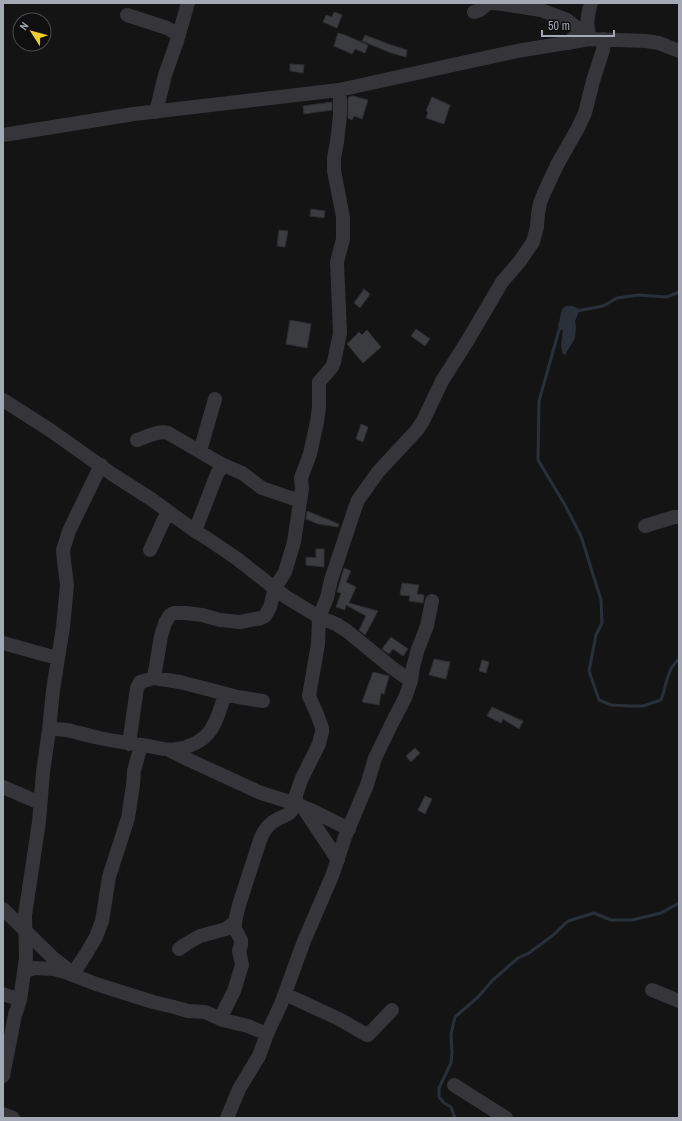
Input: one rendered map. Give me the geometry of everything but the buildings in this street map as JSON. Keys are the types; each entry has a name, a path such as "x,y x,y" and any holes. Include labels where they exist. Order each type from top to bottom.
{"street":[{"path":"474,12 480,10 488,3"},
{"path":"495,3 541,10 567,20 577,28 569,42"},
{"path":"573,24 591,3"},
{"path":"338,860 297,805 296,795 302,778 319,744 322,732 317,714 308,696 318,644 319,617 327,598 331,580 358,500 378,472 417,430 442,381 502,282 520,261 533,242 537,228 540,203 557,165 585,113 603,50 597,39 587,28 587,18 591,3"},
{"path":"156,112 165,75 179,35 184,7"},
{"path":"127,15 167,28 179,35"},
{"path":"3,135 156,112 339,90 516,51 569,42 597,39 646,41 659,43 679,51"},
{"path":"154,678 161,636 165,623 170,615 174,613 186,613 202,615 220,620 240,622 261,618 265,616 270,607 275,588 285,572 290,557 294,542 302,489 301,478 310,454 317,422 319,407 319,382 332,367 340,333 337,262 343,239 344,217 334,171 334,158 340,115 339,90"},
{"path":"200,451 214,399"},
{"path":"3,400 50,430 236,558 286,597 319,617 336,624 347,631 391,667 411,681"},
{"path":"137,440 164,432 242,474 262,488 300,501"},
{"path":"195,531 217,474 223,465"},
{"path":"3,1076 15,1015 20,1000 26,958 25,915 39,822 43,772 57,658 63,626 67,585 64,561 65,543 75,517 101,466"},
{"path":"150,550 168,511"},
{"path":"645,526 674,517 679,517"},
{"path":"227,1118 239,1089 259,1056 285,994 304,941 338,860 367,785 375,758 405,698 411,681 418,649 427,626 432,601"},
{"path":"3,643 57,658"},
{"path":"72,974 96,937 102,921 109,877 129,812 133,785 138,685 140,682 154,678 180,682 263,702"},
{"path":"49,730 57,728 102,739 169,750 183,748 204,738 218,717 225,694"},
{"path":"169,750 261,793 312,810 349,829"},
{"path":"3,787 40,803"},
{"path":"220,1019 234,991 242,965 239,955 241,940 235,929 235,922 260,840 264,830 276,820 286,816 297,805"},
{"path":"3,909 52,957 72,974"},
{"path":"179,949 200,936 226,929 235,922"},
{"path":"24,971 35,968 53,969 72,974 96,984 153,1002 188,1011 205,1012 220,1019 248,1026 267,1034"},
{"path":"652,990 679,1001"},
{"path":"3,994 20,1000"},
{"path":"285,994 339,1019 365,1034 368,1034 392,1010"},
{"path":"454,1084 506,1118"},
{"path":"3,1114 13,1118"}],"shaded area":[{"path":"566,306 572,306 580,309 575,321 575,338 565,355 562,353 561,345 563,331 558,327 562,309"}],"waterway":[{"path":"577,311 603,306 617,298 638,295 667,297 679,292"},
{"path":"562,326 559,330 539,401 538,460 565,505 581,536 601,600 602,623 596,635 589,671 599,700 611,705 630,706 643,706 661,700 669,673 679,659"},
{"path":"455,1118 451,1107 444,1103 439,1097 439,1088 451,1063 451,1034 455,1017 477,998 493,980 518,958 529,953 552,936 568,921 594,913 611,920 632,920 661,913 679,903"}]}
